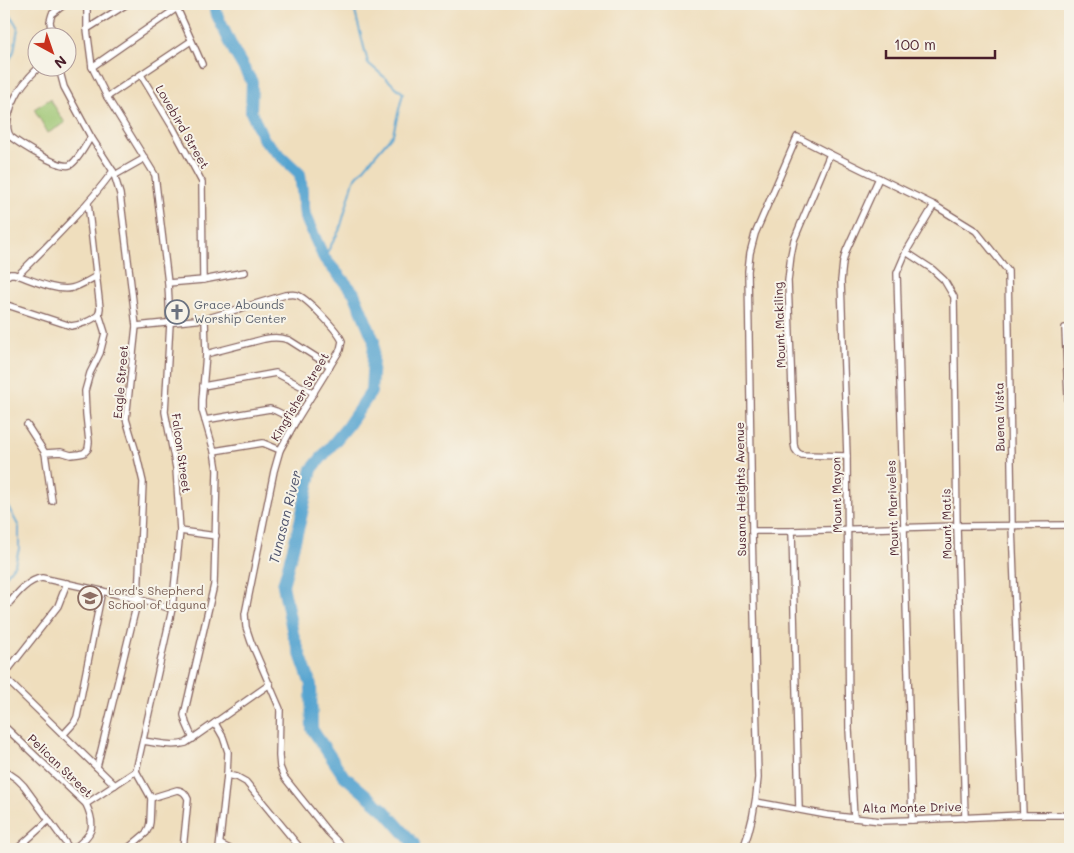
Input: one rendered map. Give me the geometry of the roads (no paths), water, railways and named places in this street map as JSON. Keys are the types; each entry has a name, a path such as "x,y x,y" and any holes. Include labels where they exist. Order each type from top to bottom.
{"street":[{"path":"51,28 52,14 65,4"},
{"name":"Falcon Street","path":"84,4 87,10 87,30 92,67 107,97 155,175 168,284 170,324 165,412 176,468 180,531 172,608 136,771"},
{"path":"87,30 127,4"},
{"path":"92,67 177,6 202,64"},
{"path":"107,97 191,41"},
{"name":"Lovebird Street","path":"141,75 173,128 202,182 203,280"},
{"path":"30,78 16,95 10,113 7,133 11,137 45,158 62,165 69,165 75,160 91,137"},
{"name":"Eagle Street","path":"62,78 64,87 91,137 114,173 120,194 136,326 126,419 143,482 138,600 97,767"},
{"name":"Buena Vista","path":"798,137 934,205 976,231 1008,271 1012,526 1023,815"},
{"name":"Susana Heights Avenue","path":"743,849 748,837 756,802 758,778 748,271 755,234 798,137"},
{"name":"Mount Makiling","path":"830,154 794,240 789,268 794,444 795,449 802,455 847,456"},
{"path":"18,275 61,232 114,173 145,158"},
{"name":"Mount Mayon","path":"854,818 849,721 847,456 842,273 846,251 878,178"},
{"path":"4,304 71,326 94,318 98,314 100,308 88,203"},
{"name":"Mount Mariveles","path":"912,820 896,280 899,267 906,252 934,205"},
{"name":"Mount Matis","path":"906,252 932,268 944,280 954,297 957,526 966,818"},
{"path":"168,284 245,272"},
{"path":"4,278 10,274 18,275 54,287 69,289 75,288 97,276"},
{"name":"Kingfisher Street","path":"136,326 205,319 296,294 306,299 340,336 342,341 342,345 280,450 245,614 246,627 251,642 280,709 280,767 284,776 328,832 345,849"},
{"path":"45,452 62,452 71,455 84,453 88,449 85,391 90,373 100,353 105,333 98,314"},
{"path":"193,739 184,712 214,589 216,536 217,470 202,400 206,354 205,319"},
{"path":"1065,328 1070,442"},
{"path":"206,354 271,338 284,338 330,366"},
{"path":"203,386 276,373 314,393"},
{"path":"205,420 270,409 296,421"},
{"path":"27,425 45,452 52,501"},
{"path":"214,451 262,443 280,450"},
{"path":"752,531 1070,525"},
{"path":"180,531 216,536"},
{"path":"792,531 799,809"},
{"path":"4,610 22,589 36,578 67,583 172,608"},
{"path":"67,583 58,606 4,676 115,785"},
{"path":"63,735 77,717 102,591"},
{"path":"143,741 171,745 186,743 270,684"},
{"path":"215,723 227,745 228,752 219,846 230,849"},
{"name":"Pelican Street","path":"4,726 86,804 92,826 90,834 72,849"},
{"path":"4,770 24,786 72,849"},
{"path":"86,804 136,771 151,798 149,827 127,849"},
{"path":"227,775 237,777 246,782 301,849"},
{"path":"151,798 177,790 186,795 188,799 182,848"},
{"name":"Alta Monte Drive","path":"756,802 827,815 881,821 1070,815"},
{"path":"17,849 49,820"}],"waterway":[{"path":"4,4 18,28 14,51 4,71"},
{"name":"Tunasan River","path":"215,4 217,15 235,53 252,82 251,112 264,140 300,174 305,216 324,258 354,293 374,341 371,392 347,427 312,469 283,585 293,634 311,685 312,729 343,775 384,810 414,844 411,849"},
{"path":"324,258 340,229 354,180 393,134 403,93 368,63 353,4"},
{"path":"4,499 19,527 19,549 15,564 4,578"}],"place":[{"name":"Grace Abounds Worship Center","path":"177,312"},
{"name":"Lord's Shepherd School of Laguna","path":"90,598"}]}
